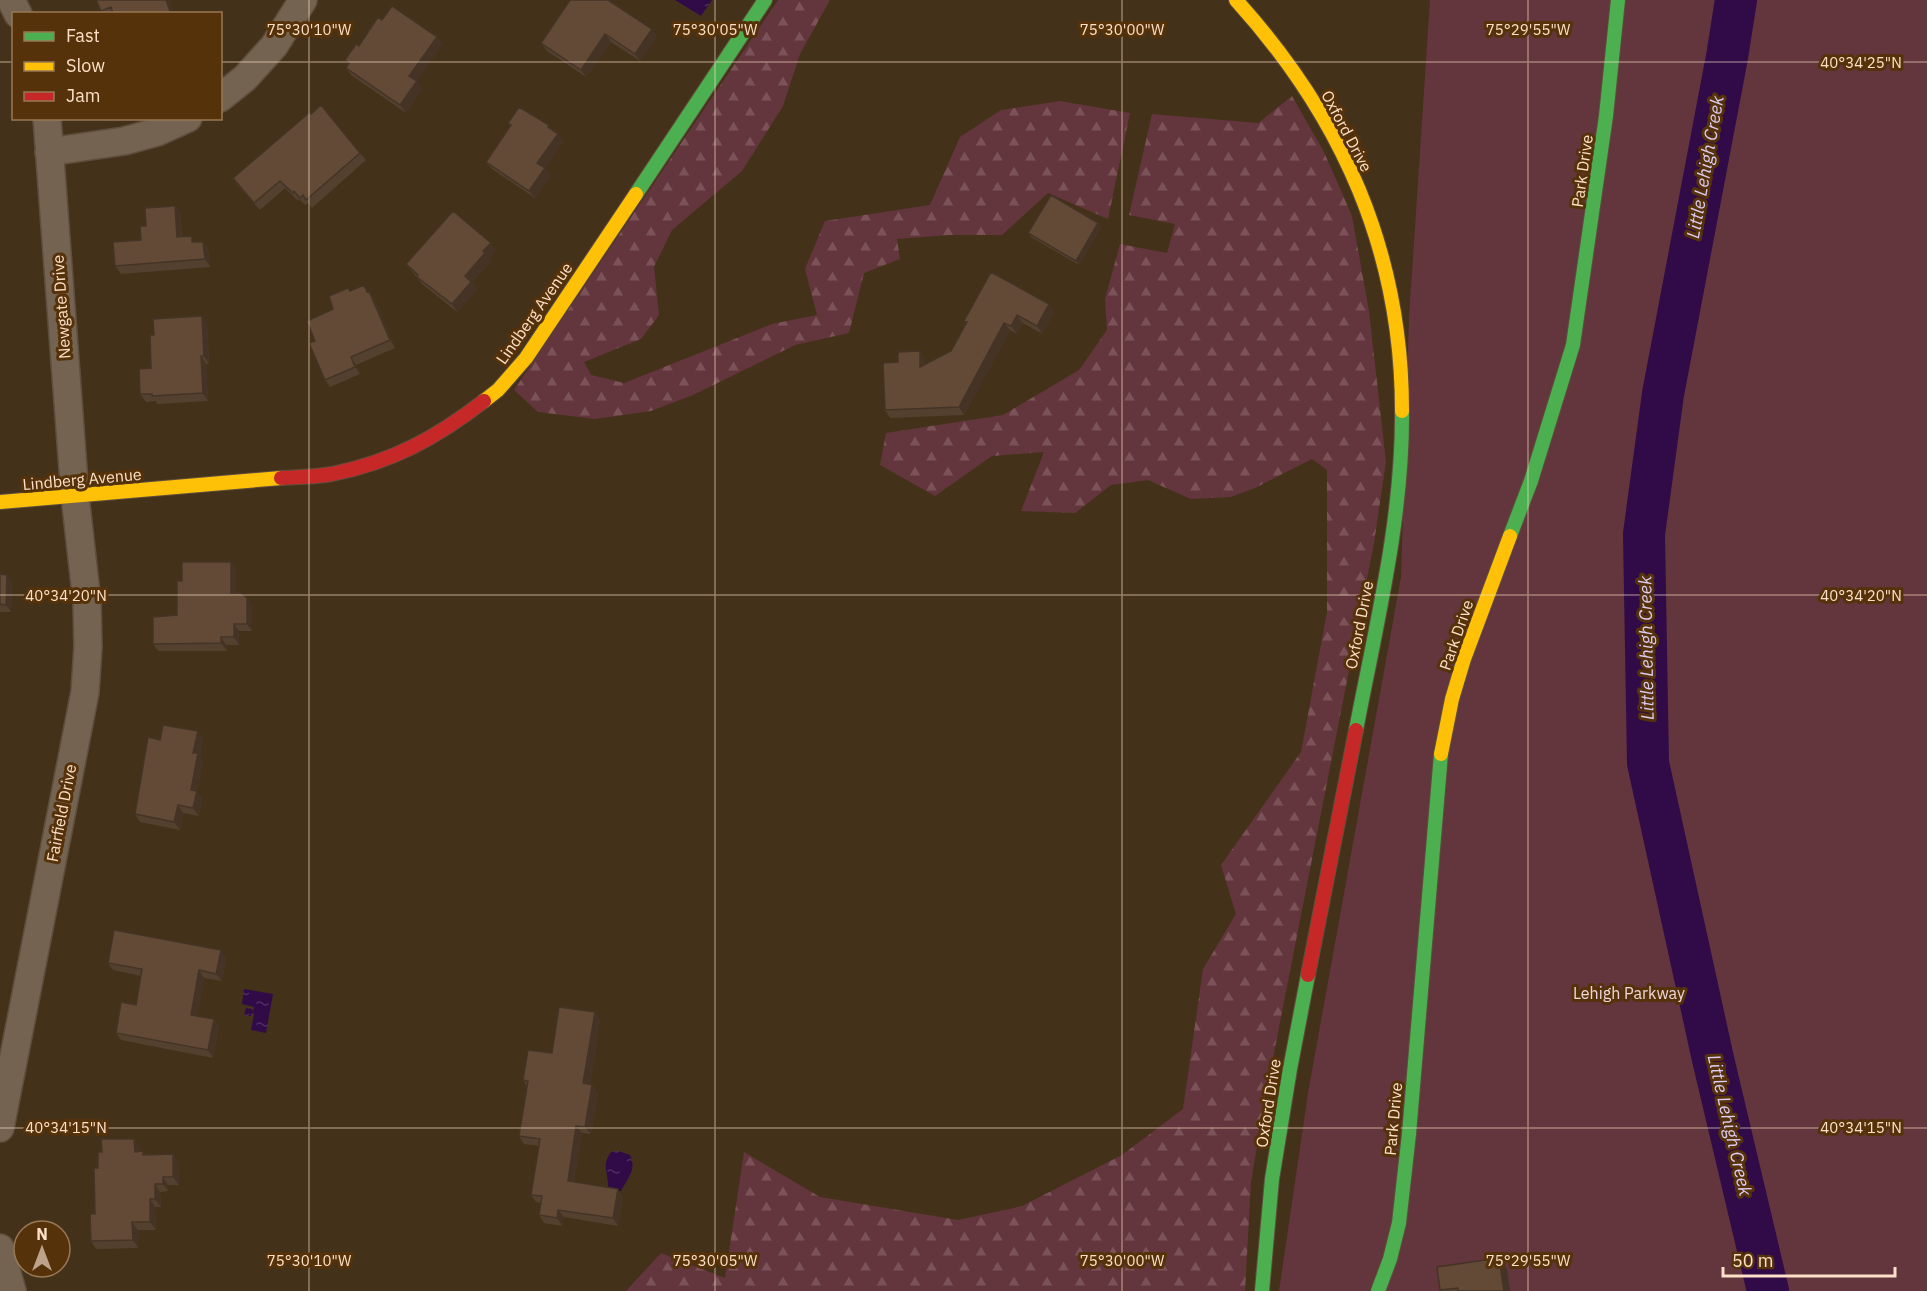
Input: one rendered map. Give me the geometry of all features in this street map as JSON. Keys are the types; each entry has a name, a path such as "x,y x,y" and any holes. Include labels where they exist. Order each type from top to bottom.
{"street":[{"path":"222,96 245,78 274,46 303,0"},
{"name":"Lindberg Avenue","path":"0,502 330,474 401,454 452,426 498,390 526,358 765,0"},
{"name":"Oxford Drive","path":"1236,0 1284,57 1318,108 1345,158 1366,208 1383,261 1395,317 1402,387 1402,434 1394,522 1383,590 1290,1069 1272,1179 1262,1291"},
{"name":"Park Drive","path":"1378,1291 1390,1259 1399,1223 1410,1122 1440,761 1452,699 1464,659 1530,481 1573,345 1606,116 1618,0"},
{"name":"Newgate Drive","path":"47,120 75,496"},
{"path":"49,152 124,141 157,132 184,120"},
{"name":"Fairfield Drive","path":"0,1128 85,692 88,647 87,602 75,496"},
{"path":"0,1248 12,1291"}],"green space":[{"path":"778,0 830,0 800,54 783,106 742,171 672,230 654,267 659,315 641,339 584,362 591,375 624,383 772,324 817,315 805,269 825,221 930,205 960,137 1001,110 1060,101 1130,113 1108,219 1048,193 1002,235 950,235 897,239 900,259 864,273 849,333 795,345 693,395 651,411 595,419 538,412 514,390"},
{"name":"Lehigh Parkway","path":"1430,0 1927,0 1927,1291 1279,1291 1308,1093 1401,577 1409,318"},
{"path":"1292,96 1324,152 1352,216 1369,311 1386,462 1374,543 1263,1109 1251,1183 1245,1291 626,1291 661,1253 725,1278 744,1152 820,1197 958,1220 1022,1206 1122,1155 1183,1109 1203,969 1236,914 1221,865 1301,752 1327,612 1327,470 1312,459 1255,488 1231,497 1191,499 1148,480 1111,485 1075,513 1021,511 1044,452 992,456 935,496 880,465 886,433 1003,415 1079,370 1107,330 1105,299 1120,244 1167,253 1175,224 1129,215 1152,114 1258,123"}],"water":[{"path":"675,0 712,0 701,16"},
{"path":"244,989 273,994 266,1033 251,1030 254,1014 244,1015 246,1008 252,1009 253,1012 254,1007 242,1004"},
{"path":"619,1151 630,1155 633,1165 621,1191 614,1192 608,1186 606,1165 611,1152"}],"building":[{"path":"96,0 166,0 170,12 112,12 111,7 101,11"},
{"path":"570,0 608,0 652,29 635,54 605,34 581,70 541,43"},
{"path":"392,6 437,37 409,76 417,81 400,105 346,68 349,63 345,60 356,44 359,46 378,17 382,20"},
{"path":"321,105 360,153 306,200 303,195 300,198 280,181 254,203 233,178"},
{"path":"519,107 549,125 548,127 558,134 537,163 545,168 529,191 486,162 511,125 508,123"},
{"path":"1051,195 1098,223 1076,261 1028,233"},
{"path":"175,206 177,237 192,236 192,242 203,242 205,259 115,266 113,242 141,240 140,226 146,226 145,208"},
{"path":"453,211 491,243 465,276 471,282 452,304 417,277 418,275 406,264"},
{"path":"991,272 1049,304 1037,326 1017,315 1011,326 1004,323 959,407 885,410 883,363 898,362 898,352 920,351 920,367 951,351 967,322 964,321"},
{"path":"364,285 367,292 369,291 390,340 351,357 355,367 325,380 309,343 315,341 307,321 333,309 329,296 348,288 350,291"},
{"path":"202,316 203,393 152,396 152,394 140,394 139,369 151,368 150,335 154,335 153,319"},
{"path":"182,562 231,562 231,593 241,593 247,598 247,624 234,624 234,637 221,637 221,643 153,644 153,617 177,615 177,581 182,581"},
{"path":"0,574 7,575 6,605 0,604"},
{"path":"163,725 198,731 193,753 198,753 191,790 197,791 193,808 178,805 174,822 135,814 148,737 160,740"},
{"path":"114,930 221,950 216,974 199,970 191,1015 214,1019 208,1050 116,1033 121,1002 136,1005 142,969 108,963"},
{"path":"559,1007 595,1012 583,1083 592,1085 585,1127 576,1126 568,1181 618,1189 613,1218 558,1210 557,1218 539,1215 542,1196 531,1195 540,1139 519,1136 528,1081 523,1080 528,1050 552,1053"},
{"path":"101,1139 134,1139 135,1152 143,1151 143,1155 173,1154 173,1177 163,1177 163,1184 155,1184 155,1199 150,1199 150,1222 132,1222 133,1240 91,1241 90,1214 95,1214 94,1168 98,1168 98,1152 102,1152"},
{"path":"1499,1258 1504,1291 1458,1291 1458,1288 1440,1290 1437,1267"}],"waterway":[{"name":"Little Lehigh Creek","path":"1736,0 1663,394 1644,534 1648,763 1713,1059 1768,1291"}],"traffic: fast":[{"path":"636,194 765,0"},
{"path":"1510,536 1531,481 1573,345 1606,116 1618,0"},
{"path":"1356,730 1380,611 1393,531 1398,491 1402,411"},
{"path":"1378,1291 1390,1259 1399,1223 1409,1134 1441,754"},
{"path":"1262,1291 1272,1179 1308,975"}],"traffic: slow":[{"path":"1236,0 1274,45 1307,91 1335,139 1359,189 1377,241 1391,296 1399,352 1402,411"},
{"path":"484,401 498,390 526,358 636,194"},
{"path":"0,502 281,478"},
{"path":"1441,754 1452,699 1464,659 1510,536"}],"traffic: jam":[{"path":"281,478 332,474 374,463 431,437 484,401"},
{"path":"1308,975 1356,730"}]}
